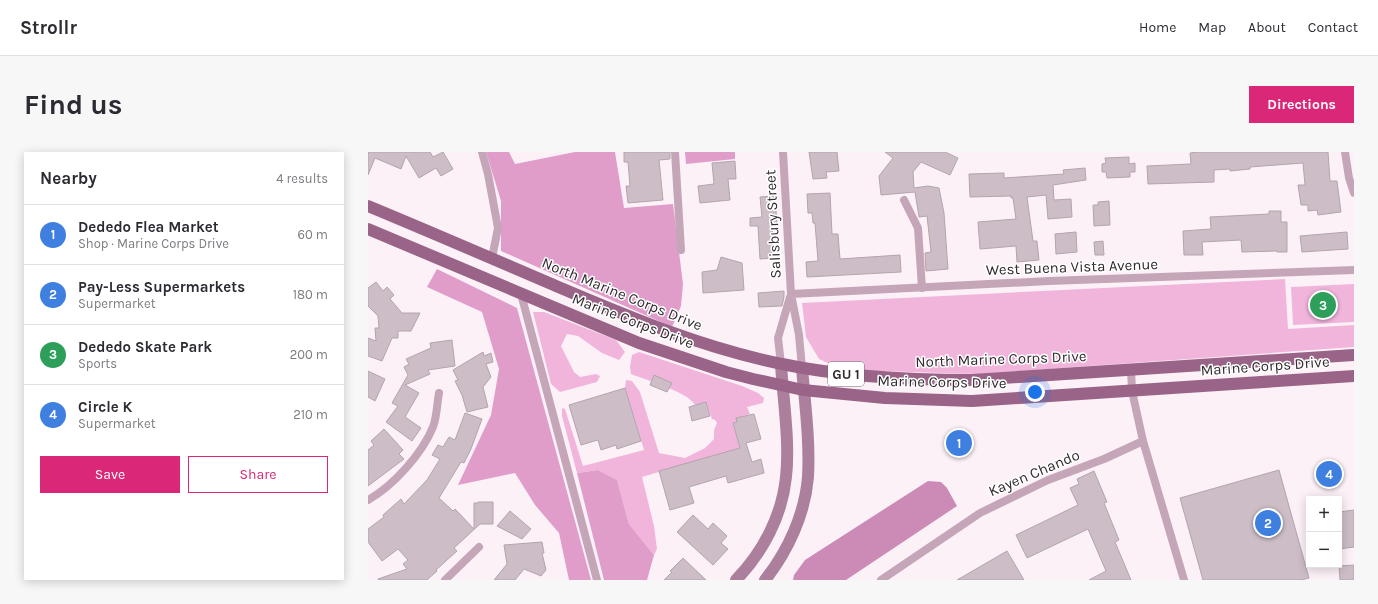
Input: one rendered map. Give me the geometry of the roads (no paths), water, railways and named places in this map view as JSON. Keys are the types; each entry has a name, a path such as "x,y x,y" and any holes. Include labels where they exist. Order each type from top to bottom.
{"main road":[{"name":"North Marine Corps Drive","path":"368,206 646,324 732,352 802,368 871,376 942,380 1002,378 1354,355"},
{"name":"Marine Corps Drive","path":"368,229 612,332 667,353 726,372 804,390 879,398 942,401 1003,399 1354,376"},
{"path":"736,580 757,555 768,537 777,517 783,497 787,453 780,364"},
{"path":"765,580 787,547 797,524 804,502 808,478 808,453 802,368"}],"street":[{"path":"482,152 488,174 498,228 492,258"},
{"path":"675,152 681,250"},
{"name":"Salisbury Street","path":"783,152 791,294 799,335 802,368"},
{"path":"1344,152 1349,178 1354,193"},
{"path":"904,200 918,228 922,288"},
{"name":"West Buena Vista Avenue","path":"791,294 1049,281 1354,270"},
{"path":"521,294 597,580"},
{"name":"Salisbury Street","path":"780,364 778,338 791,294"},
{"path":"1130,370 1132,391 1143,441 1184,580"},
{"path":"368,500 377,495 414,460 433,426 439,393"},
{"name":"Kayen Chando","path":"881,580 980,512 1048,480 1104,459 1143,441"},
{"path":"445,580 479,547"}],"place":[{"name":"Dededo Skate Park","path":"1323,305"},
{"name":"Dededo Flea Market","path":"959,443"},
{"name":"Circle K","path":"1329,474"},
{"name":"Pay-Less Supermarkets","path":"1268,523"}]}
